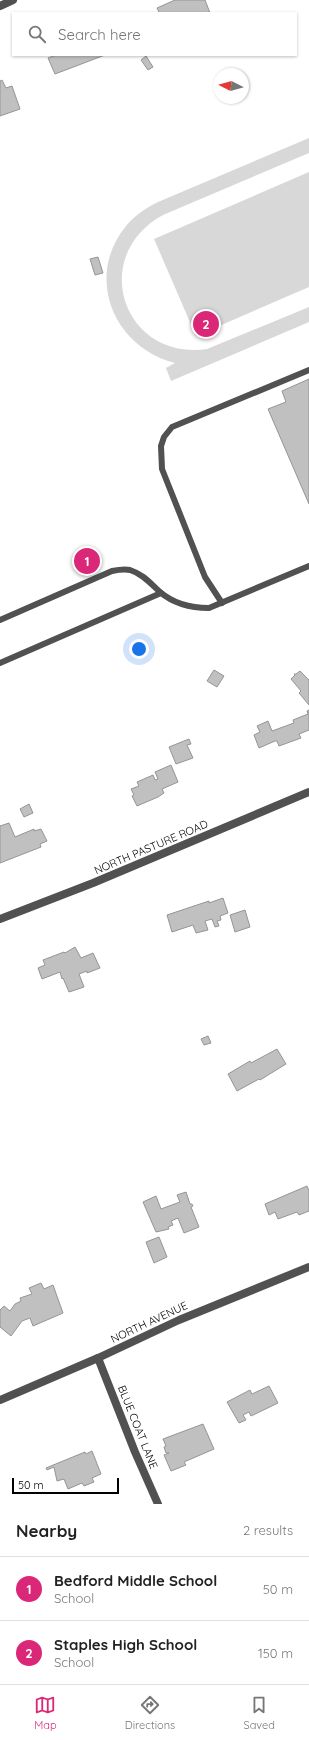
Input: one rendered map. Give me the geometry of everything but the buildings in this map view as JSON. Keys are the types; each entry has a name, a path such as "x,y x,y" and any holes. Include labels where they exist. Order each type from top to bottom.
{"street":[{"path":"0,6 13,0"},
{"name":"NORTH PASTURE ROAD","path":"0,919 93,883 309,792"},
{"name":"NORTH AVENUE","path":"0,1400 98,1358 179,1320 309,1266"},
{"name":"BLUE COAT LANE","path":"98,1358 135,1452 158,1504"}],"lane":[{"path":"222,603 205,577 162,469 161,446 164,437 172,427 309,370"},
{"path":"0,620 112,571 130,570 145,578 161,593 179,604 193,608 209,608 309,566"},
{"path":"0,663 161,593"}],"shaded area":[{"path":"309,138 309,153 163,215 140,233 126,255 122,279 125,302 136,323 154,339 178,348 207,349 309,307 309,322 171,381 166,368 175,363 154,355 136,342 122,327 112,308 107,288 107,267 114,246 129,222 154,204"},
{"path":"309,172 309,287 196,336 154,239"}],"place":[{"name":"Staples High School","path":"206,324"},
{"name":"Bedford Middle School","path":"87,561"}]}
